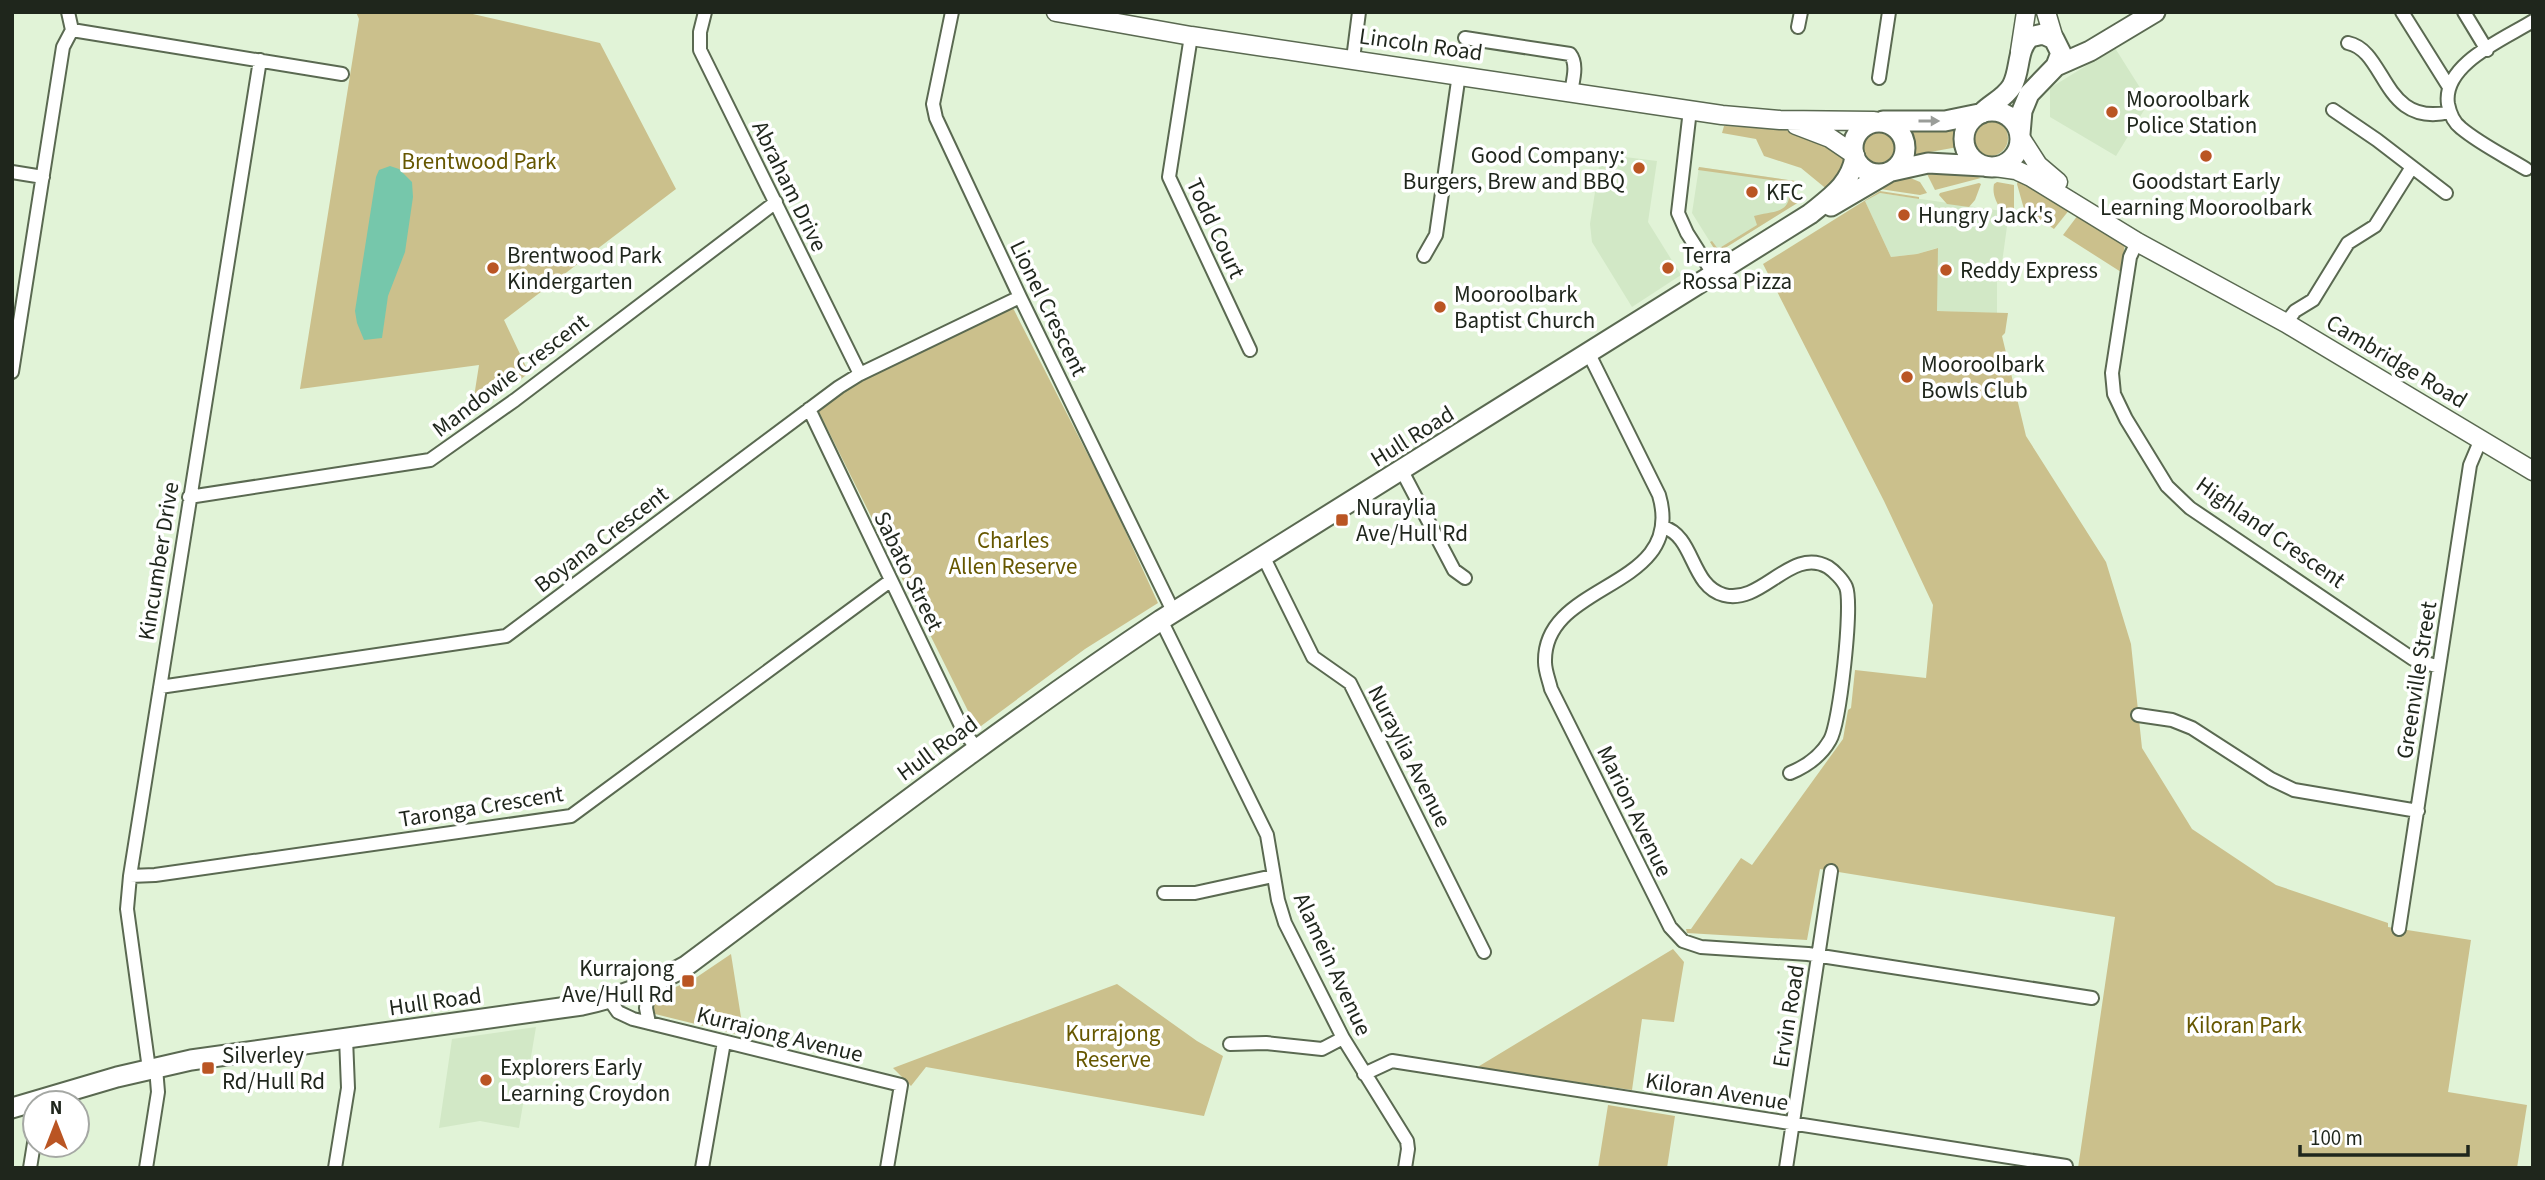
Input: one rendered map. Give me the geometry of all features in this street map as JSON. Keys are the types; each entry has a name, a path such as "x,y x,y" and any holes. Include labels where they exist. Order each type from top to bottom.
{"main road":[{"name":"Lincoln Road","path":"1056,12 1114,18 1191,36 1690,110 1780,120 1876,121"},
{"path":"2026,12 2016,76 2011,88 1966,127 1964,140 1971,158 1991,167 2007,163 2018,150 2023,107 2029,94 2054,68 2097,39 2127,12"},
{"path":"2046,12 2060,53 2054,68"},
{"path":"2054,68 2039,72 2029,69 2020,52 2025,42 2033,36 2043,34 2055,40 2077,42 2097,39 2155,12"},
{"path":"1876,121 1896,130 1905,144 1904,158 1899,166 1890,172 1878,174 1861,166 1855,156 1854,143 1859,131 1876,121 1945,121 1993,111 2006,114 2012,119 2020,135"},
{"name":"Lincoln Road","path":"1780,120 1818,132 1855,156"},
{"name":"Cambridge Road","path":"2020,135 2031,156 2045,173 2080,200 2533,471"},
{"name":"Hull Road","path":"87,1089 153,1068 609,999 649,986 686,967 976,749 1167,615 1402,471 1810,214 1842,188 1850,176 1855,156"},
{"name":"Hull Road","path":"1810,214 1836,205 1890,172 1928,163 1991,167"},
{"name":"Cambridge Road","path":"1991,167 2021,172 2080,200"}],"street":[{"path":"12,372 63,47 72,30 68,12"},
{"name":"Abraham Drive","path":"705,12 700,32 700,50 860,374"},
{"name":"Lionel Crescent","path":"953,12 933,104 936,118 1167,615"},
{"path":"1353,59 1359,12"},
{"path":"1798,27 1801,12"},
{"path":"1880,78 1889,12"},
{"path":"2402,12 2449,87"},
{"path":"2464,12 2487,50"},
{"path":"2526,12 2533,21 2462,66 2452,78 2447,94 2450,112 2460,127 2526,169"},
{"path":"72,30 342,74"},
{"name":"Todd Court","path":"1191,36 1170,177 1250,350"},
{"name":"Lincoln Road","path":"1465,38 1570,54 1574,58 1571,92"},
{"path":"2348,43 2366,51 2388,88 2414,110 2425,115 2450,112"},
{"name":"Kincumber Drive","path":"146,1168 158,1092 127,909 189,497 260,60"},
{"path":"1424,256 1436,234 1459,75"},
{"path":"1690,110 1678,212 1687,233 1714,275"},
{"path":"2333,110 2446,193"},
{"path":"2286,323 2295,311 2313,300 2347,243 2375,226 2412,167"},
{"path":"12,173 43,177"},
{"name":"Mandowie Crescent","path":"189,497 430,460 515,400 776,202"},
{"name":"Highland Crescent","path":"2140,237 2130,257 2112,383 2119,408 2167,486 2190,508 2413,659 2439,667"},
{"name":"Boyana Crescent","path":"160,687 506,636 809,409 860,374 1020,297"},
{"path":"1589,354 1659,495 1663,510 1663,527 1675,532 1706,585 1723,595 1734,597 1749,594 1791,568 1810,563 1828,568 1845,585 1848,606 1837,723 1825,749 1805,766 1790,773"},
{"name":"Sabato Street","path":"809,409 963,730 976,749"},
{"name":"Greenville Street","path":"2399,929 2470,465 2481,439"},
{"path":"1402,471 1454,569 1465,578"},
{"name":"Marion Avenue","path":"1663,527 1654,549 1642,565 1574,608 1559,621 1547,644 1545,664 1551,689 1670,926 1683,942 1701,947 1818,956 2092,998"},
{"name":"Nuraylia Avenue","path":"1263,556 1313,657 1350,684 1484,951"},
{"name":"Taronga Crescent","path":"131,876 155,875 571,816 890,581"},
{"name":"Alamein Avenue","path":"1167,615 1266,835 1285,923 1343,1038 1407,1141 1405,1168"},
{"path":"2138,715 2172,720 2192,727 2271,779 2294,790 2418,811"},
{"name":"Ervin Road","path":"1786,1168 1831,871"},
{"path":"1164,892 1195,893 1273,876"},
{"path":"649,986 646,1008 649,1023"},
{"name":"Kurrajong Avenue","path":"609,999 618,1012 633,1019 901,1086 887,1168"},
{"path":"335,1168 349,1075 346,1038"},
{"path":"1230,1044 1266,1042 1322,1049 1343,1038"},
{"path":"702,1168 724,1042"},
{"name":"Kiloran Avenue","path":"1364,1074 1392,1061 2066,1166"}],"shaded area":[{"path":"2115,48 2149,102 2116,156 2050,117 2050,88"},
{"path":"1601,154 1657,161 1648,222 1681,275 1632,307 1592,242 1590,224"},
{"path":"390,166 399,169 412,182 413,197 405,252 388,296 382,338 364,340 355,311 376,177 379,170"},
{"path":"1699,167 1795,181 1799,202 1717,253 1692,213"},
{"path":"1880,193 2009,212 2001,270 1997,271 1997,313 1936,311 1937,248 1891,257 1865,201"},
{"name":"Explorers Early Learning Croydon","path":"536,1027 519,1128 480,1121 439,1128 452,1039"}],"green space":[{"name":"Brentwood Park","path":"356,12 464,12 600,43 676,189 504,320 529,373 471,416 479,365 300,389 359,19"},
{"path":"1990,120 2003,125 2008,138 2003,151 1990,156 1977,151 1972,138 1977,125"},
{"path":"1724,126 1791,131 1817,140 1837,152 1846,163 1829,191 1801,168 1764,156 1756,139 1722,133"},
{"path":"1958,130 1958,147 1913,155 1914,143 1909,131"},
{"path":"1880,132 1892,138 1898,150 1892,162 1880,168 1868,162 1862,150 1868,138"},
{"path":"1699,167 1795,181 1799,202 1717,253 1710,242 1718,249 1757,225 1754,216 1782,209 1788,201 1789,191 1778,181 1698,170"},
{"path":"1926,172 1968,174 1981,178 1935,190"},
{"path":"1908,177 1920,182 1927,193 1920,195 1880,189 1843,212 1840,209 1895,179"},
{"path":"2019,178 2070,209 2054,229 2024,209 2017,184"},
{"path":"1997,182 2014,185 2014,211 2002,211 2000,208 1994,191 1994,184"},
{"path":"1981,184 1975,200 1969,207 1947,204 1939,195 1940,193"},
{"name":"Kiloran Park","path":"1880,191 1919,197 1880,193 1865,201 1891,257 1938,248 1937,311 2008,313 2005,333 2002,336 2026,436 2106,562 2131,644 2142,748 2192,829 2276,885 2388,923 2388,927 2471,940 2448,1092 2527,1105 2517,1168 2078,1168 2115,917 1820,869 1807,940 1687,933 1686,929 1691,929 1741,858 1752,865 1843,739 1848,710 1851,708 1855,670 1926,678 1933,605 1884,501 1763,264"},
{"path":"2078,215 2125,244 2121,272 2063,235"},
{"name":"Charles Allen Reserve","path":"1013,308 1112,502 1158,603 1085,649 977,729 818,410 865,378"},
{"path":"1673,949 1684,962 1674,1022 1642,1019 1632,1090 1476,1068"},
{"path":"731,954 744,1036 655,1014 652,1005 655,996 694,979"},
{"name":"Kurrajong Reserve","path":"1117,984 1197,1041 1223,1056 1204,1116 926,1067 911,1086 893,1068"},
{"path":"1608,1105 1675,1116 1667,1168 1598,1168"}],"place":[{"name":"Mooroolbark Police Station","path":"2112,112"},
{"name":"Goodstart Early Learning Mooroolbark","path":"2206,156"},
{"name":"Good Company: Burgers, Brew and BBQ","path":"1639,168"},
{"name":"KFC","path":"1752,192"},
{"name":"Hungry Jack's","path":"1904,215"},
{"name":"Brentwood Park Kindergarten","path":"493,268"},
{"name":"Terra Rossa Pizza","path":"1668,268"},
{"name":"Reddy Express","path":"1946,270"},
{"name":"Mooroolbark Baptist Church","path":"1440,307"},
{"name":"Mooroolbark Bowls Club","path":"1907,377"},
{"name":"Nuraylia Ave/Hull Rd","path":"1342,520"},
{"name":"Kurrajong Ave/Hull Rd","path":"688,981"},
{"name":"Silverley Rd/Hull Rd","path":"208,1068"},
{"name":"Explorers Early Learning Croydon","path":"486,1080"}]}
